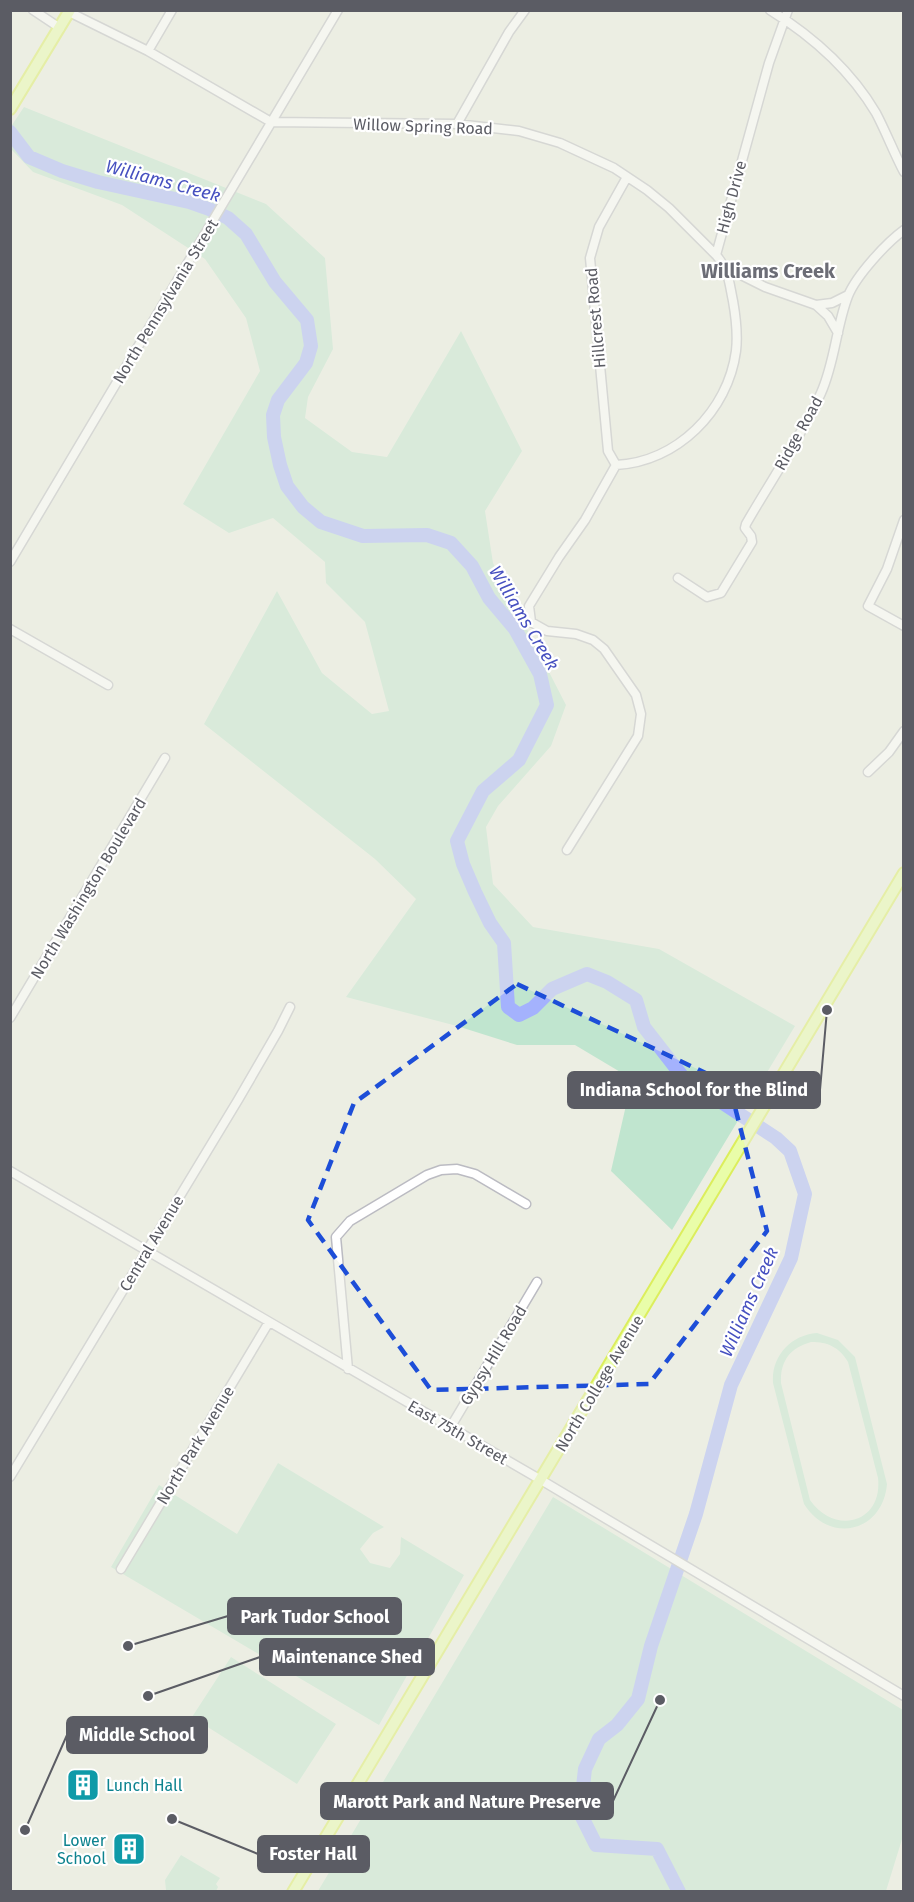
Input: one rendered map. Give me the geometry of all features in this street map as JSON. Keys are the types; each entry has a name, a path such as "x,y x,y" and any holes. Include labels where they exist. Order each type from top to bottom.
{"main road":[{"path":"10,110 69,11"},
{"name":"North College Avenue","path":"293,1892 903,873"}],"street":[{"path":"33,10 60,28"},
{"path":"148,51 172,10"},
{"name":"North Pennsylvania Street","path":"10,562 338,10"},
{"path":"456,124 509,32 525,10"},
{"path":"770,10 826,53 861,91 876,114 903,172"},
{"name":"High Drive","path":"616,465 647,459 673,447 699,427 721,398 733,368 737,341 735,311 727,268 716,255 764,81 788,10"},
{"path":"69,11 148,51 271,122"},
{"name":"Willow Spring Road","path":"271,122 456,124 535,135 583,153 627,177 669,208 716,255"},
{"name":"Hillcrest Road","path":"616,465 608,451 590,258 593,241 600,224 627,177"},
{"name":"Ridge Road","path":"678,578 707,597 721,593 752,542 752,536 745,528 746,524 820,394 831,364 848,295 879,254 903,230"},
{"path":"727,268 765,286 816,305 828,316 838,333"},
{"path":"816,305 832,303 848,295"},
{"path":"567,850 638,736 641,714 636,695 604,649 593,640 576,634 547,631 531,622 529,606 585,520 616,465"},
{"path":"903,520 889,563 868,606 903,626"},
{"path":"10,629 108,685"},
{"path":"868,772 889,752 903,731"},
{"name":"North Washington Boulevard","path":"10,1018 165,758"},
{"name":"Central Avenue","path":"10,1477 238,1100 279,1031 290,1007"},
{"path":"348,1369 336,1237 350,1221 427,1175 444,1169 457,1169 475,1174 526,1204"},
{"name":"East 75th Street","path":"10,1171 541,1480 903,1696"},
{"name":"Gypsy Hill Road","path":"450,1428 537,1282"},
{"name":"North Park Avenue","path":"122,1569 269,1322"}],"highlighted area":[{"path":"517,984 729,1084 767,1231 649,1384 431,1390 308,1220 354,1103"}],"green space":[{"path":"24,107 266,204 325,258 333,349 308,397 305,418 352,452 387,457 461,331 522,451 485,511 493,563 566,705 551,746 498,806 486,827 493,884 533,927 659,949 795,1026 672,1230 611,1171 632,1079 575,1045 517,1045 457,1026 346,997 416,899 375,859 204,724 277,591 322,673 372,714 389,711 365,622 326,583 325,562 273,518 229,533 183,504 260,371 246,318 205,259 122,205 33,172 11,149 10,128"},
{"path":"817,1333 838,1340 855,1357 887,1484 883,1500 876,1513 866,1522 854,1527 841,1528 827,1525 815,1517 804,1504 773,1383 775,1364 779,1356 791,1343","holes":["817,1342 837,1349 848,1362 878,1478 878,1493 873,1505 865,1514 855,1519 844,1521 832,1518 820,1511 810,1500 781,1383 782,1368 788,1356 797,1348"]},
{"path":"278,1463 384,1527 373,1533 360,1549 370,1563 390,1568 400,1554 401,1537 464,1575 379,1725 111,1567 159,1485 237,1534"},
{"path":"553,1497 903,1710 903,1836 886,1891 318,1891"},
{"path":"231,1657 336,1724 297,1784 192,1717"},
{"path":"181,1855 220,1878 216,1884 218,1887 216,1891 169,1892 166,1890 165,1880"}],"waterway":[{"name":"Williams Creek","path":"10,132 29,157 62,171 98,182 189,202 209,209 228,218 246,234 275,282 307,320 311,346 306,363 278,400 273,415 274,437 287,486 303,507 321,522 363,536 427,535 451,543 472,566 489,598 515,629 540,674 547,705 519,760 483,791 457,841 463,864 475,892 490,923 504,943 508,1007 519,1015 533,1008 552,989 587,974 607,982 636,1000 644,1027 686,1081 776,1138 790,1151 805,1194 791,1258 731,1385 696,1514 651,1646 638,1699 617,1725 599,1739 585,1769 580,1813 596,1845 657,1849 679,1892"}],"place":[{"name":"Indiana School for the Blind","path":"827,1010"},
{"name":"Park Tudor School","path":"128,1646"},
{"name":"Maintenance Shed","path":"148,1696"},
{"name":"Marott Park and Nature Preserve","path":"660,1700"},
{"name":"Lunch Hall","path":"83,1785"},
{"name":"Foster Hall","path":"172,1819"},
{"name":"Middle School","path":"25,1830"},
{"name":"Lower School","path":"129,1849"}],"district":[{"name":"Williams Creek","path":"768,271"}]}
